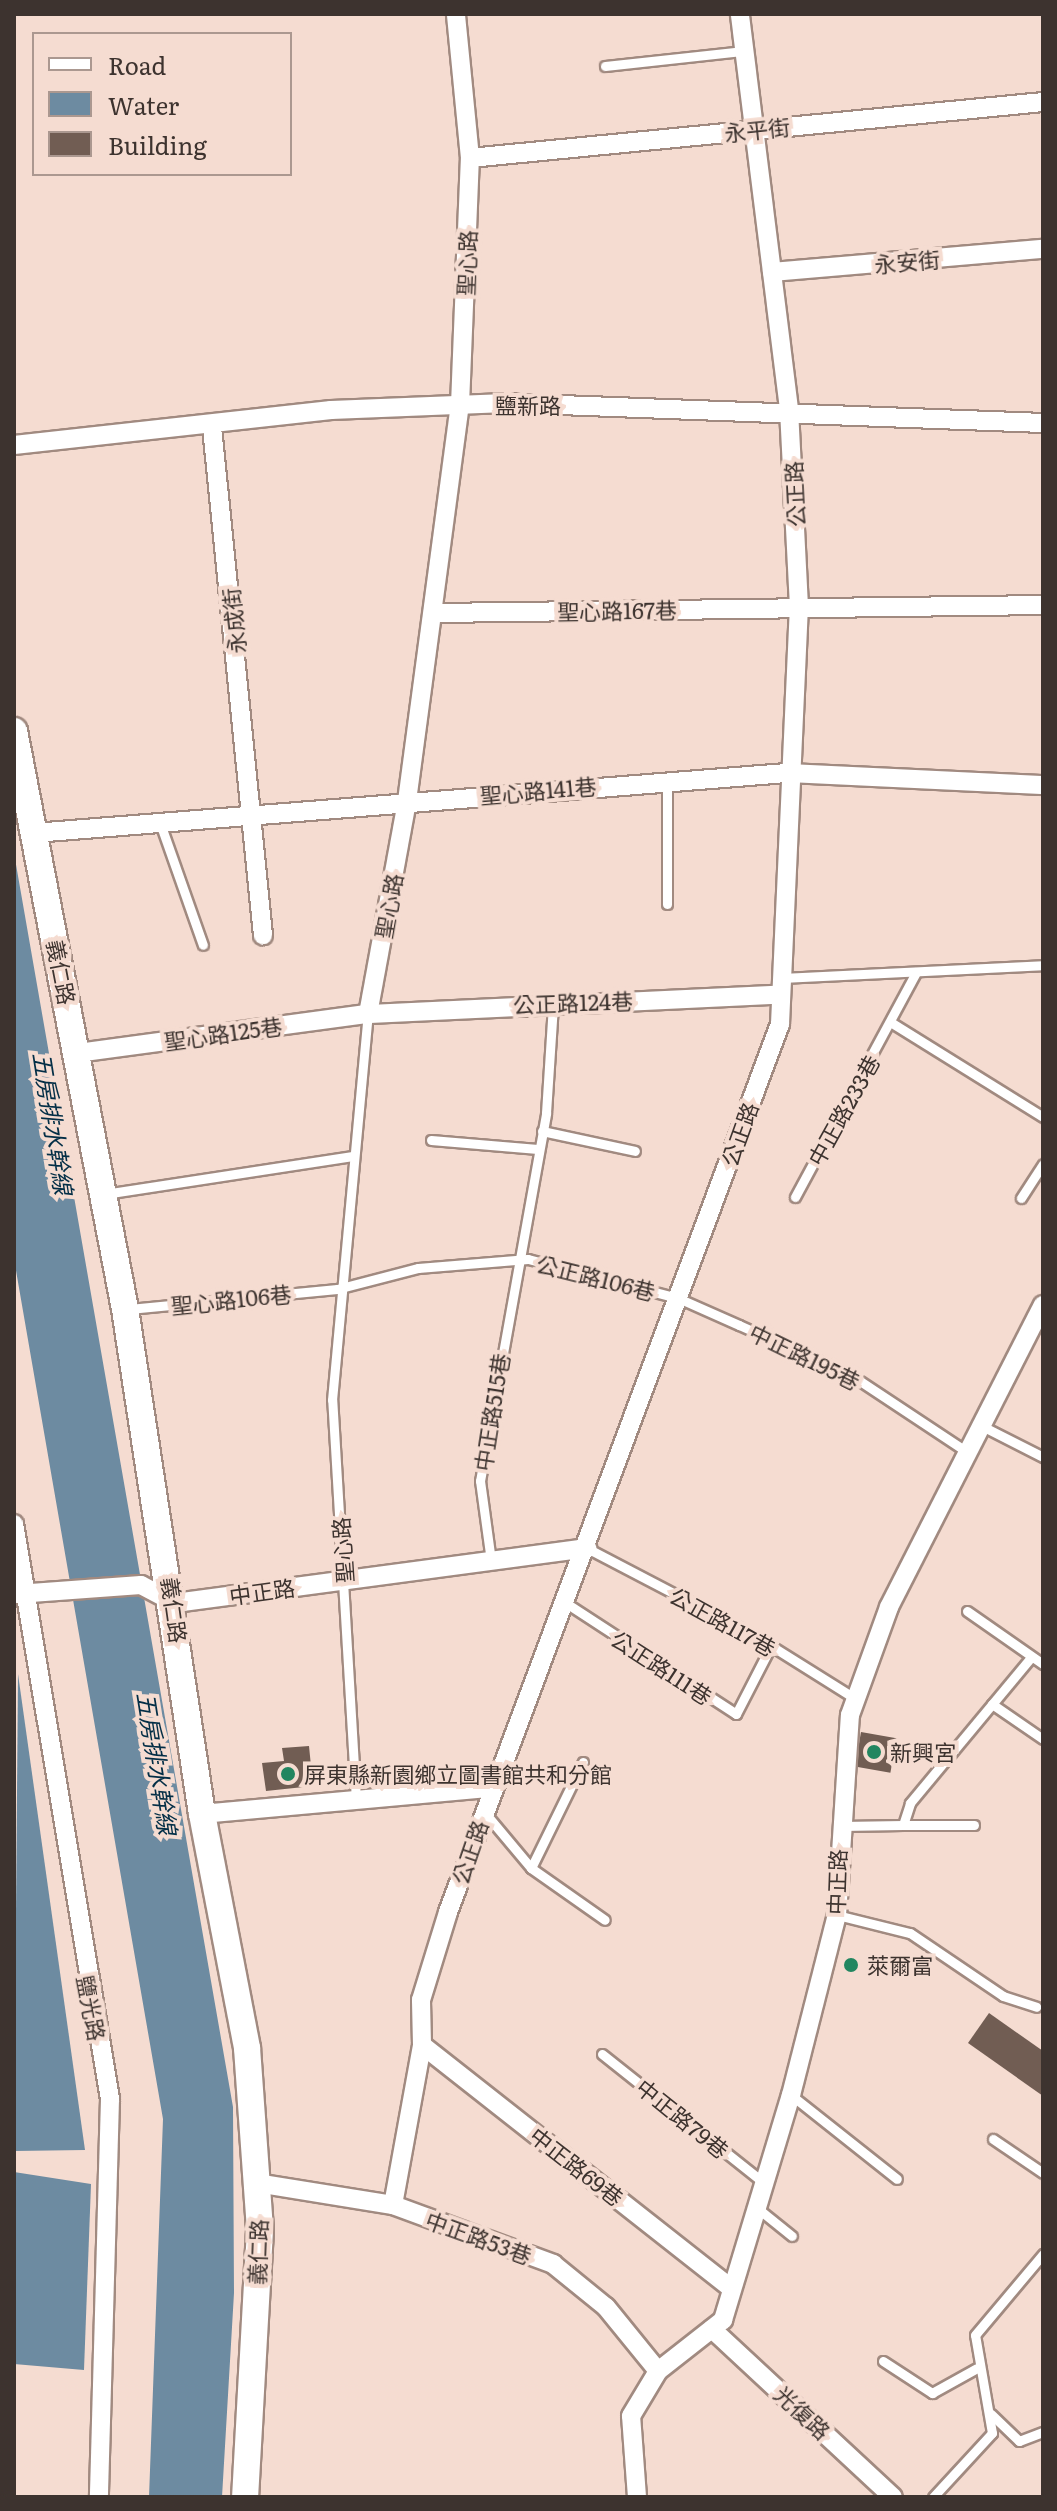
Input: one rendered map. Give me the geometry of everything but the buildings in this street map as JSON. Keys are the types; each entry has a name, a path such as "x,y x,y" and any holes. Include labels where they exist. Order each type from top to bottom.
{"street":[{"name":"聖心路","path":"368,1014 407,801 435,613 460,405 470,158 456,14"},
{"name":"公正路","path":"393,2205 422,2045 421,2000 490,1788 587,1548 780,1024 787,773 799,607 789,409 740,14"},
{"name":"永平街","path":"470,158 1043,102"},
{"name":"永安街","path":"772,272 1043,249"},
{"name":"鹽新路","path":"14,445 212,427 331,410 460,405 789,409 1043,423"},
{"name":"永成街","path":"212,427 263,935"},
{"name":"聖心路167巷","path":"435,613 1043,605"},
{"name":"義仁路","path":"14,731 125,1309 175,1603 202,1814 239,1992 257,2183 245,2497"},
{"name":"聖心路141巷","path":"34,833 667,779 787,773 1043,785"},
{"name":"公正路124巷","path":"368,1014 779,987"},
{"name":"聖心路125巷","path":"78,1053 368,1014"},
{"name":"中正路","path":"637,2497 631,2416 658,2371 723,2320 791,2095 837,1915 838,1826 856,1699 889,1607 1043,1305"},
{"name":"鹽光路","path":"14,1524 20,1594 110,2099 99,2497"},
{"name":"中正路","path":"175,1603 587,1548"},
{"path":"20,1594 52,1597 141,1585 175,1603"},
{"path":"202,1814 490,1788"},
{"name":"中正路69巷","path":"422,2045 731,2288"},
{"name":"中正路53巷","path":"257,2183 393,2205 553,2264 606,2307 658,2371"},
{"name":"光復路","path":"712,2329 893,2497"}],"lane":[{"path":"605,66 744,51"},
{"path":"667,779 667,904"},
{"path":"160,823 203,945"},
{"path":"779,987 916,972 1043,965"},
{"name":"中正路233巷","path":"795,1197 892,1023 916,972"},
{"name":"中正路515巷","path":"491,1561 480,1481 514,1263 542,1131 553,1001"},
{"name":"聖心路","path":"356,1800 332,1400 337,1289 368,1014"},
{"path":"892,1023 1043,1117"},
{"path":"542,1131 635,1151"},
{"path":"431,1140 538,1149"},
{"path":"101,1195 353,1156"},
{"path":"1021,1198 1043,1164"},
{"name":"公正路106巷","path":"337,1289 418,1268 514,1263 528,1259 678,1298"},
{"name":"聖心路106巷","path":"125,1309 337,1289"},
{"name":"中正路195巷","path":"678,1298 851,1375 966,1451"},
{"path":"980,1425 1043,1457"},
{"name":"公正路117巷","path":"587,1548 771,1646 856,1699"},
{"name":"公正路111巷","path":"566,1603 736,1714 771,1646"},
{"path":"967,1611 1043,1664"},
{"path":"903,1825 910,1803 1031,1657"},
{"path":"992,1704 1043,1739"},
{"path":"531,1868 583,1762"},
{"path":"483,1810 531,1868 605,1920"},
{"path":"838,1826 974,1825"},
{"path":"837,1915 910,1933 1003,1996 1036,2007"},
{"name":"中正路79巷","path":"602,2054 764,2183"},
{"path":"791,2095 897,2179"},
{"path":"993,2139 1043,2173"},
{"path":"756,2207 792,2236"},
{"path":"933,2497 985,2446 991,2414 977,2368 975,2335 1043,2254"},
{"path":"883,2361 932,2393 977,2368"},
{"path":"991,2414 1019,2441 1043,2432"}],"water":[{"name":"五房排水幹線","path":"14,853 233,2107 234,2293 222,2497 149,2497 163,2119 14,1259"},
{"path":"18,1674 85,2150 14,2151"},
{"path":"14,2172 91,2184 84,2370 14,2364"}],"place":[{"name":"新興宮","path":"874,1752"},
{"name":"屏東縣新園鄉立圖書館共和分館","path":"288,1774"},
{"name":"萊爾富","path":"851,1965"}]}
